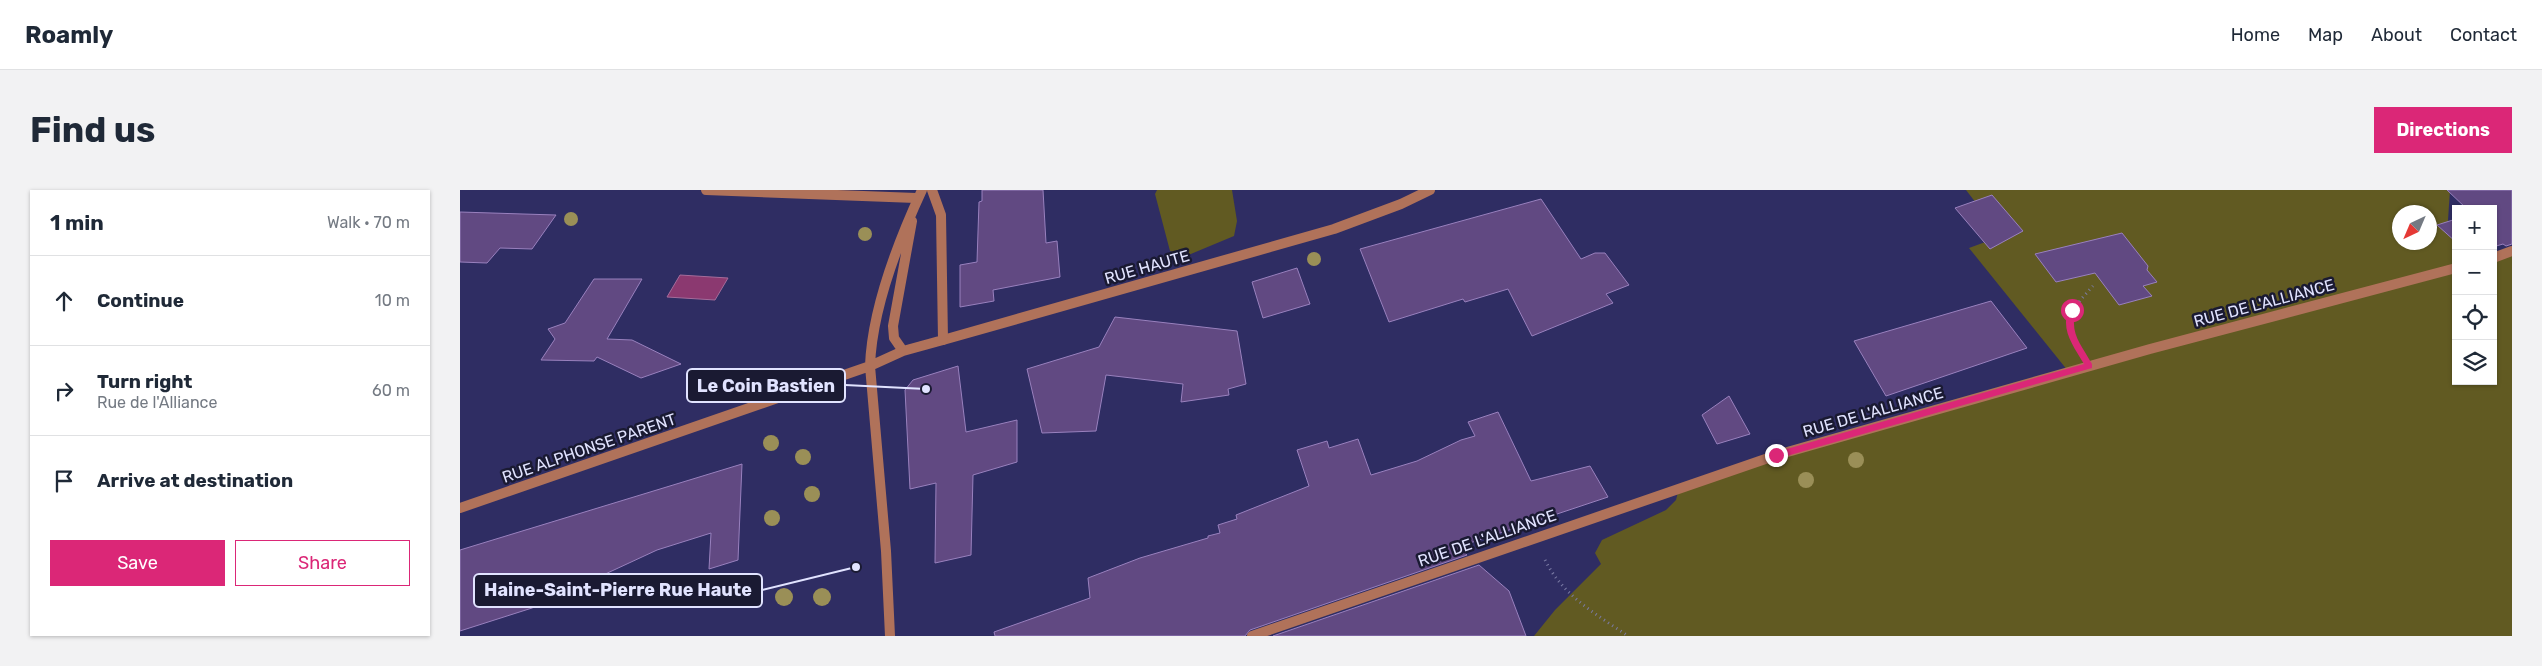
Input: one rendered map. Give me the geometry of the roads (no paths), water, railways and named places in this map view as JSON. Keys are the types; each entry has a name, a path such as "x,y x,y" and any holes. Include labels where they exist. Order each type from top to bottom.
{"street":[{"path":"706,190 919,194"},
{"path":"932,190 940,215 943,340"},
{"name":"RUE HAUTE","path":"870,366 903,351 1334,229 1430,190"},
{"path":"903,351 894,338 893,326 919,194"},
{"path":"890,636 886,551 870,366 871,339 901,236 919,194"},
{"path":"2497,256 2512,250"},
{"name":"RUE DE L'ALLIANCE","path":"1252,636 1776,455 2089,366 2452,269"},
{"name":"RUE ALPHONSE PARENT","path":"460,508 870,366"}],"place":[{"name":"Le Coin Bastien","path":"926,389"},
{"name":"Haine-Saint-Pierre Rue Haute","path":"856,567"}]}
